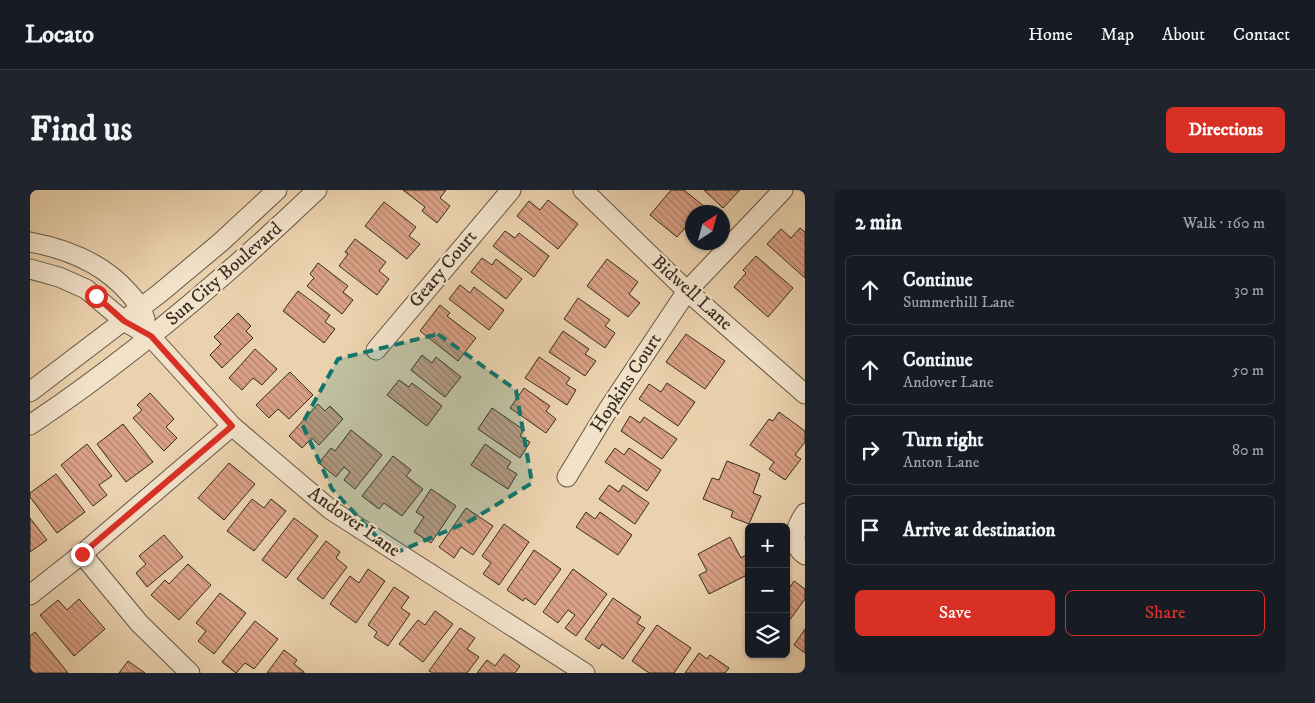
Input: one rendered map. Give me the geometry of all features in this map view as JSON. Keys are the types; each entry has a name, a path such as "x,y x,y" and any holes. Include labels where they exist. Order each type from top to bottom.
{"street":[{"name":"Sun City Boulevard","path":"30,392 142,307 221,242 277,190"},
{"name":"Sun City Boulevard","path":"30,425 66,401 186,309 317,190"},
{"name":"Geary Court","path":"376,350 511,190"},
{"name":"Bidwell Lane","path":"583,190 687,291 805,394"},
{"name":"Hopkins Court","path":"567,477 609,408 687,291 783,190"},
{"path":"30,242 72,253 95,264 118,280 142,307 151,336"},
{"path":"30,269 59,277 86,289 124,321 151,336"},
{"name":"Andover Lane","path":"151,336 232,426 331,510 585,673"},
{"path":"30,595 82,554 232,426"},
{"path":"805,513 794,538 797,549 805,555"},
{"path":"82,554 139,623 190,673"}],"highlighted area":[{"path":"438,334 516,390 532,483 470,521 393,554 332,489 302,424 338,359"}],"building":[{"path":"403,190 446,190 440,198 450,206 437,223 422,211 425,207"},
{"path":"671,190 684,190 702,205 685,205 685,228 677,237 650,215"},
{"path":"704,190 740,190 726,205 720,205"},
{"path":"548,200 578,224 558,249 517,216 529,201 540,210"},
{"path":"384,202 416,227 409,236 420,244 407,259 365,226"},
{"path":"800,228 805,232 805,278 767,244 781,229 791,238"},
{"path":"505,231 515,238 519,233 549,256 534,277 493,246"},
{"path":"355,239 386,262 379,271 389,279 377,295 339,266 348,254 345,252"},
{"path":"756,256 793,288 768,317 734,287 746,273 743,270"},
{"path":"482,258 492,265 496,259 522,279 506,299 471,272"},
{"path":"607,259 638,282 629,294 640,303 628,317 587,286"},
{"path":"318,263 348,286 343,292 353,300 342,314 307,286 314,278 310,274"},
{"path":"460,285 470,293 474,287 504,310 489,330 449,299"},
{"path":"298,291 330,315 325,322 335,329 324,343 283,311"},
{"path":"578,298 610,320 605,326 615,333 605,348 564,319"},
{"path":"440,305 450,313 447,316 476,338 458,361 420,331"},
{"path":"238,313 251,326 246,331 253,338 222,368 210,355 221,344 214,337"},
{"path":"563,331 589,349 585,354 596,361 585,376 549,352"},
{"path":"686,334 725,361 705,389 666,362"},
{"path":"255,349 277,369 262,385 253,378 242,390 229,378"},
{"path":"422,355 432,363 436,357 461,377 445,397 411,370"},
{"path":"539,357 570,378 566,384 576,390 567,405 525,378"},
{"path":"290,372 313,395 289,419 278,409 269,418 256,405"},
{"path":"399,380 409,387 412,383 442,406 427,426 387,395"},
{"path":"667,383 695,402 678,426 639,399 649,384 661,392"},
{"path":"524,388 550,406 546,411 556,419 546,433 510,408"},
{"path":"150,393 174,419 166,427 177,438 164,451 133,418 142,410 137,405"},
{"path":"318,404 325,411 330,406 343,419 319,445 312,438 302,448 289,436"},
{"path":"492,408 524,430 520,436 530,442 520,458 478,429"},
{"path":"779,412 805,431 805,442 795,455 801,459 785,480 769,469 774,462 750,445 769,419 773,421"},
{"path":"630,416 640,423 644,417 677,439 662,459 621,431"},
{"path":"123,424 153,462 126,482 97,444"},
{"path":"351,430 382,455 355,489 344,480 350,472 344,467 336,477 319,463 331,448 335,451"},
{"path":"87,444 112,476 99,485 107,495 93,506 61,465"},
{"path":"485,444 511,462 507,468 517,474 508,489 471,465"},
{"path":"615,448 624,455 629,448 661,470 647,491 605,462"},
{"path":"393,456 411,470 406,476 423,489 402,516 384,503 379,509 362,496"},
{"path":"727,461 760,474 753,493 761,496 749,523 731,517 733,511 703,499 712,478 719,480"},
{"path":"229,463 255,484 224,520 198,498"},
{"path":"56,474 85,512 57,533 30,497 30,493"},
{"path":"609,485 619,492 623,485 649,503 635,524 599,499"},
{"path":"431,489 456,506 431,543 414,532 424,517 416,512"},
{"path":"252,499 264,508 271,499 286,511 254,551 227,531"},
{"path":"466,508 493,526 473,555 461,547 454,558 439,547"},
{"path":"586,512 595,519 600,512 632,535 618,555 576,527"},
{"path":"30,518 47,540 30,552"},
{"path":"294,518 318,536 286,578 262,560"},
{"path":"504,524 529,542 499,585 483,574 491,563 482,556"},
{"path":"164,535 183,557 147,587 136,573 146,564 139,556"},
{"path":"730,537 741,558 745,556 745,576 709,594 699,575 707,571 698,554"},
{"path":"326,541 340,552 336,558 347,567 323,599 297,579"},
{"path":"534,550 561,569 535,605 525,598 523,601 507,590"},
{"path":"188,564 211,585 179,620 151,595 165,580 169,584"},
{"path":"368,569 385,581 356,623 330,604 350,576 359,583"},
{"path":"573,569 607,594 576,636 565,628 575,615 568,610 558,623 543,612"},
{"path":"794,581 805,589 805,599 790,620 790,613 790,587"},
{"path":"394,587 409,597 401,608 410,614 388,646 374,637 377,632 368,625"},
{"path":"220,593 246,613 214,654 198,641 206,631 196,623"},
{"path":"613,598 641,617 637,623 645,628 623,659 602,644 599,649 585,639"},
{"path":"79,599 105,629 74,656 40,615 58,600 67,610"},
{"path":"435,611 453,624 423,662 399,644 418,620 425,625"},
{"path":"255,621 278,639 254,669 245,663 236,673 222,662"},
{"path":"657,625 691,648 674,673 649,673 632,661"},
{"path":"460,628 475,638 467,649 479,657 467,673 433,673 429,671"},
{"path":"805,629 805,653 794,645"},
{"path":"35,632 68,673 30,673 30,636"},
{"path":"284,650 297,660 294,664 304,673 267,673"},
{"path":"699,653 707,659 710,655 729,668 725,673 685,673"},
{"path":"504,654 520,666 515,673 477,673 487,660 495,666"},
{"path":"128,661 145,673 119,673"}],"route":[{"path":"82,554 232,426 151,336 124,321 96,296"}]}
